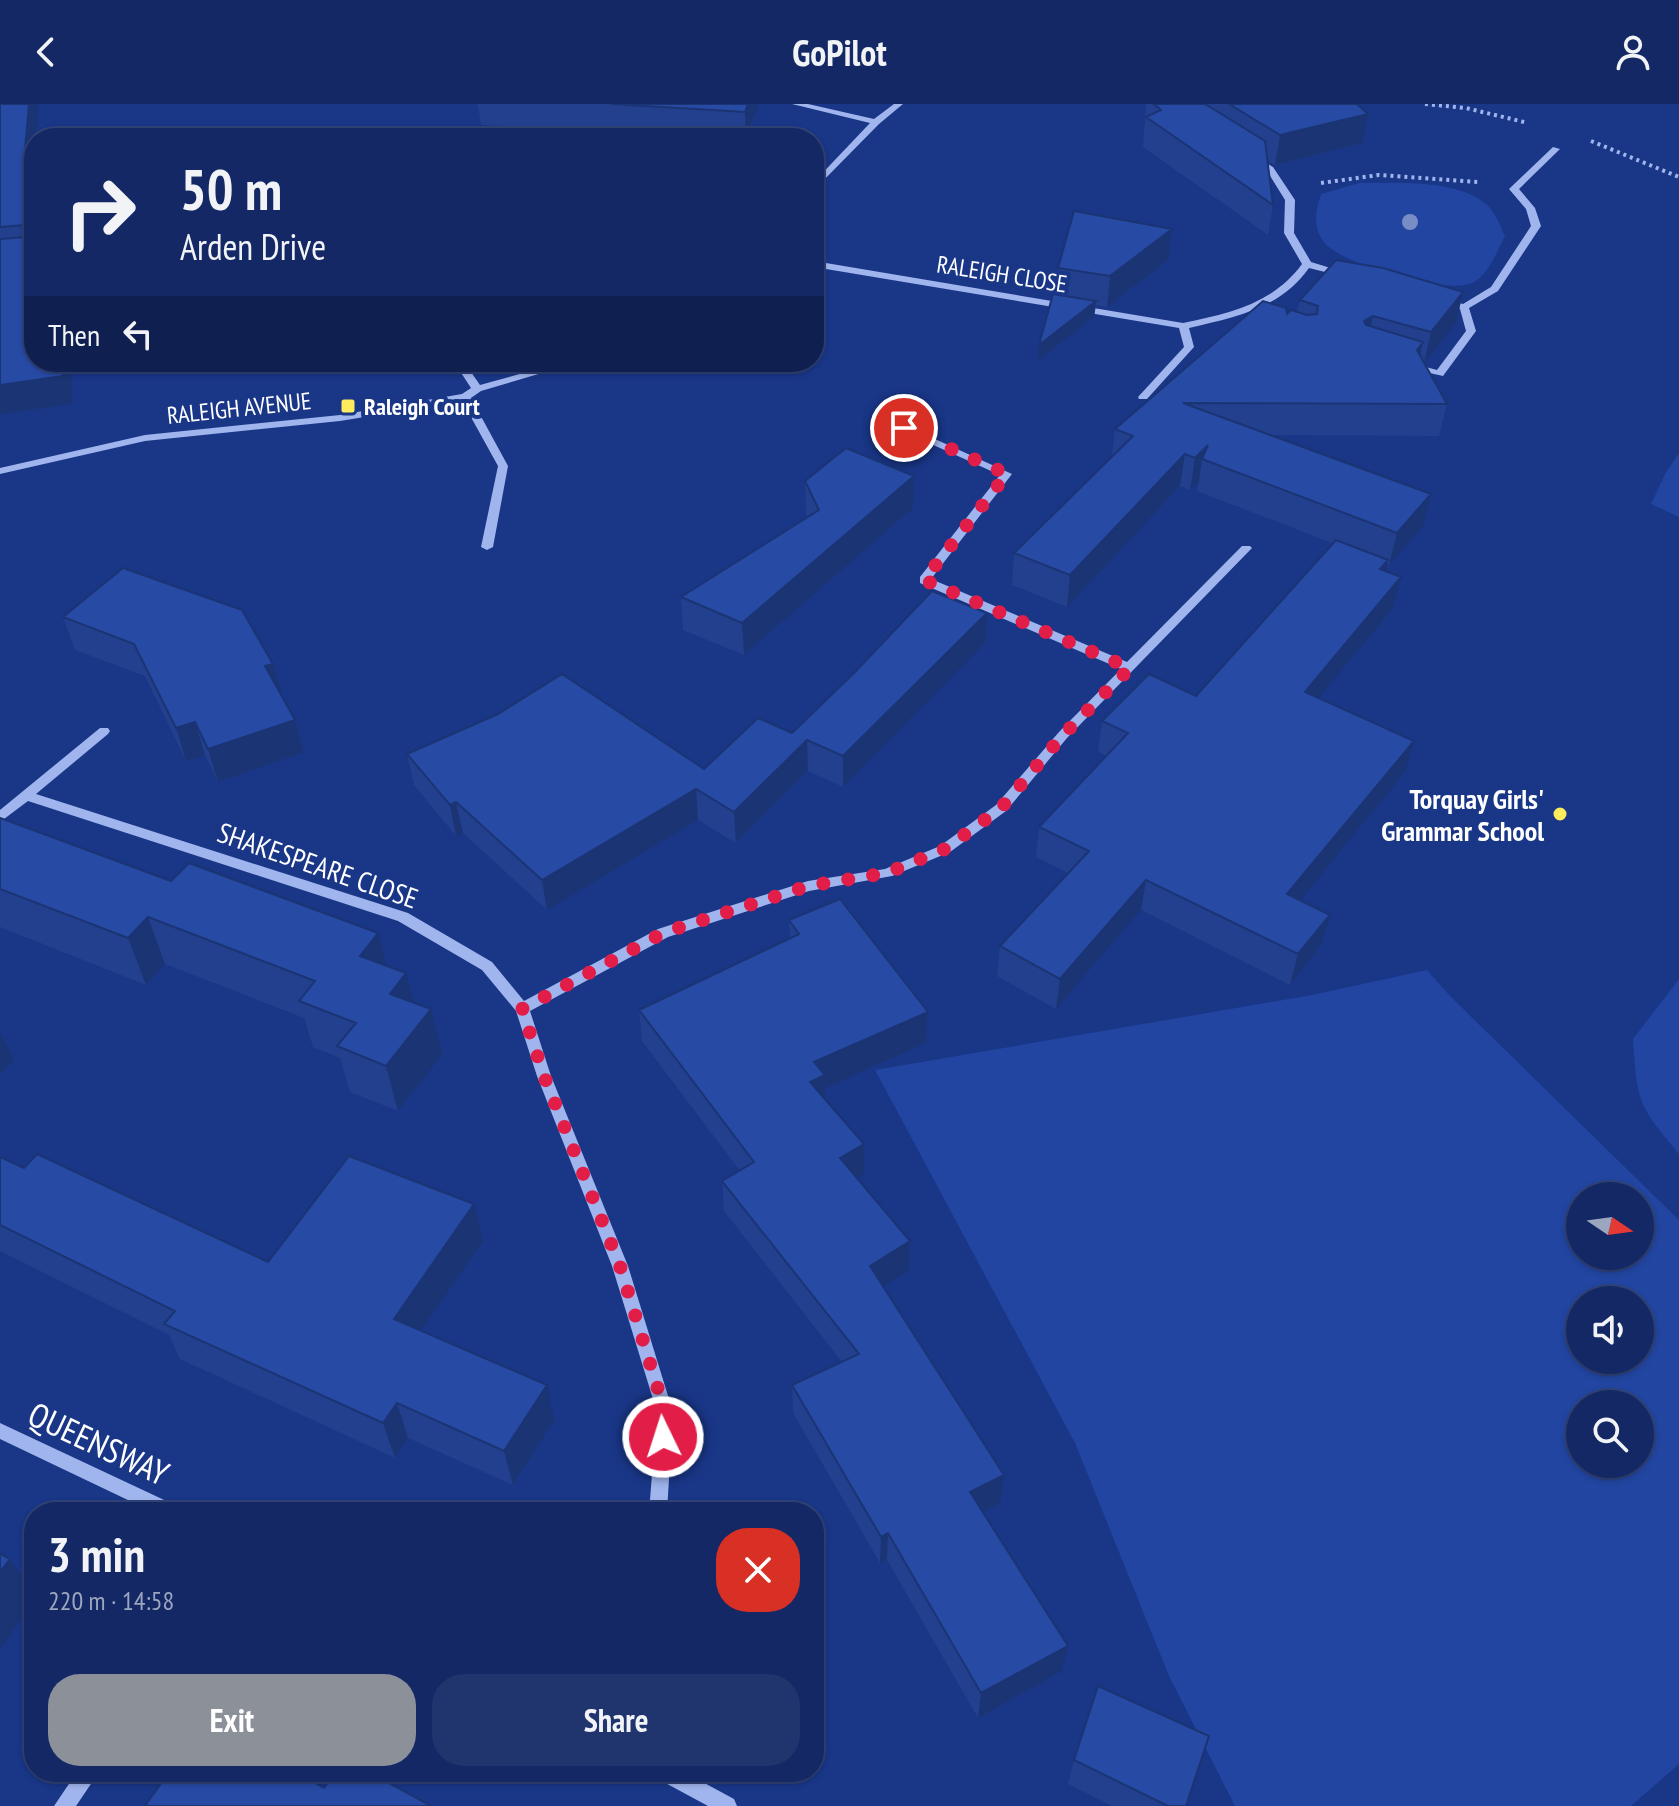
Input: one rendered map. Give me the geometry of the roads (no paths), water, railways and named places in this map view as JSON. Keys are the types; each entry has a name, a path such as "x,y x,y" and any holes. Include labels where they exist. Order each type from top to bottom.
{"street":[{"path":"796,104 876,122"},
{"path":"824,177 876,122 899,104"},
{"path":"1435,299 1464,307 1495,289 1536,226 1530,208 1514,189 1556,149"},
{"path":"1244,153 1270,169 1290,200 1289,233 1307,264 1350,276"},
{"name":"RALEIGH CLOSE","path":"824,266 1183,326 1255,309 1296,283 1307,264"},
{"path":"1394,361 1439,374 1471,331 1464,307"},
{"name":"RALEIGH CLOSE","path":"1227,316 1253,324"},
{"path":"1143,397 1189,347 1183,326"},
{"path":"466,372 477,389"},
{"name":"RALEIGH AVENUE","path":"0,471 145,438 340,418 465,397 477,389 538,372"},
{"path":"465,397 503,466 487,547"},
{"path":"904,428 1007,474 924,580 1130,668"},
{"path":"522,1009 663,933 808,886 887,873 945,849 1001,808 1063,735 1246,548"},
{"path":"0,817 104,731"},
{"name":"SHAKESPEARE CLOSE","path":"28,796 403,917 487,966 522,1009 544,1076 620,1266 665,1412 659,1502"},
{"name":"QUEENSWAY","path":"0,1431 150,1502"},
{"path":"64,1806 82,1782"},
{"path":"683,1782 727,1806"}],"place":[{"name":"Raleigh Court","path":"348,406"},
{"name":"Torquay Girls' Grammar School","path":"1560,814"}]}
